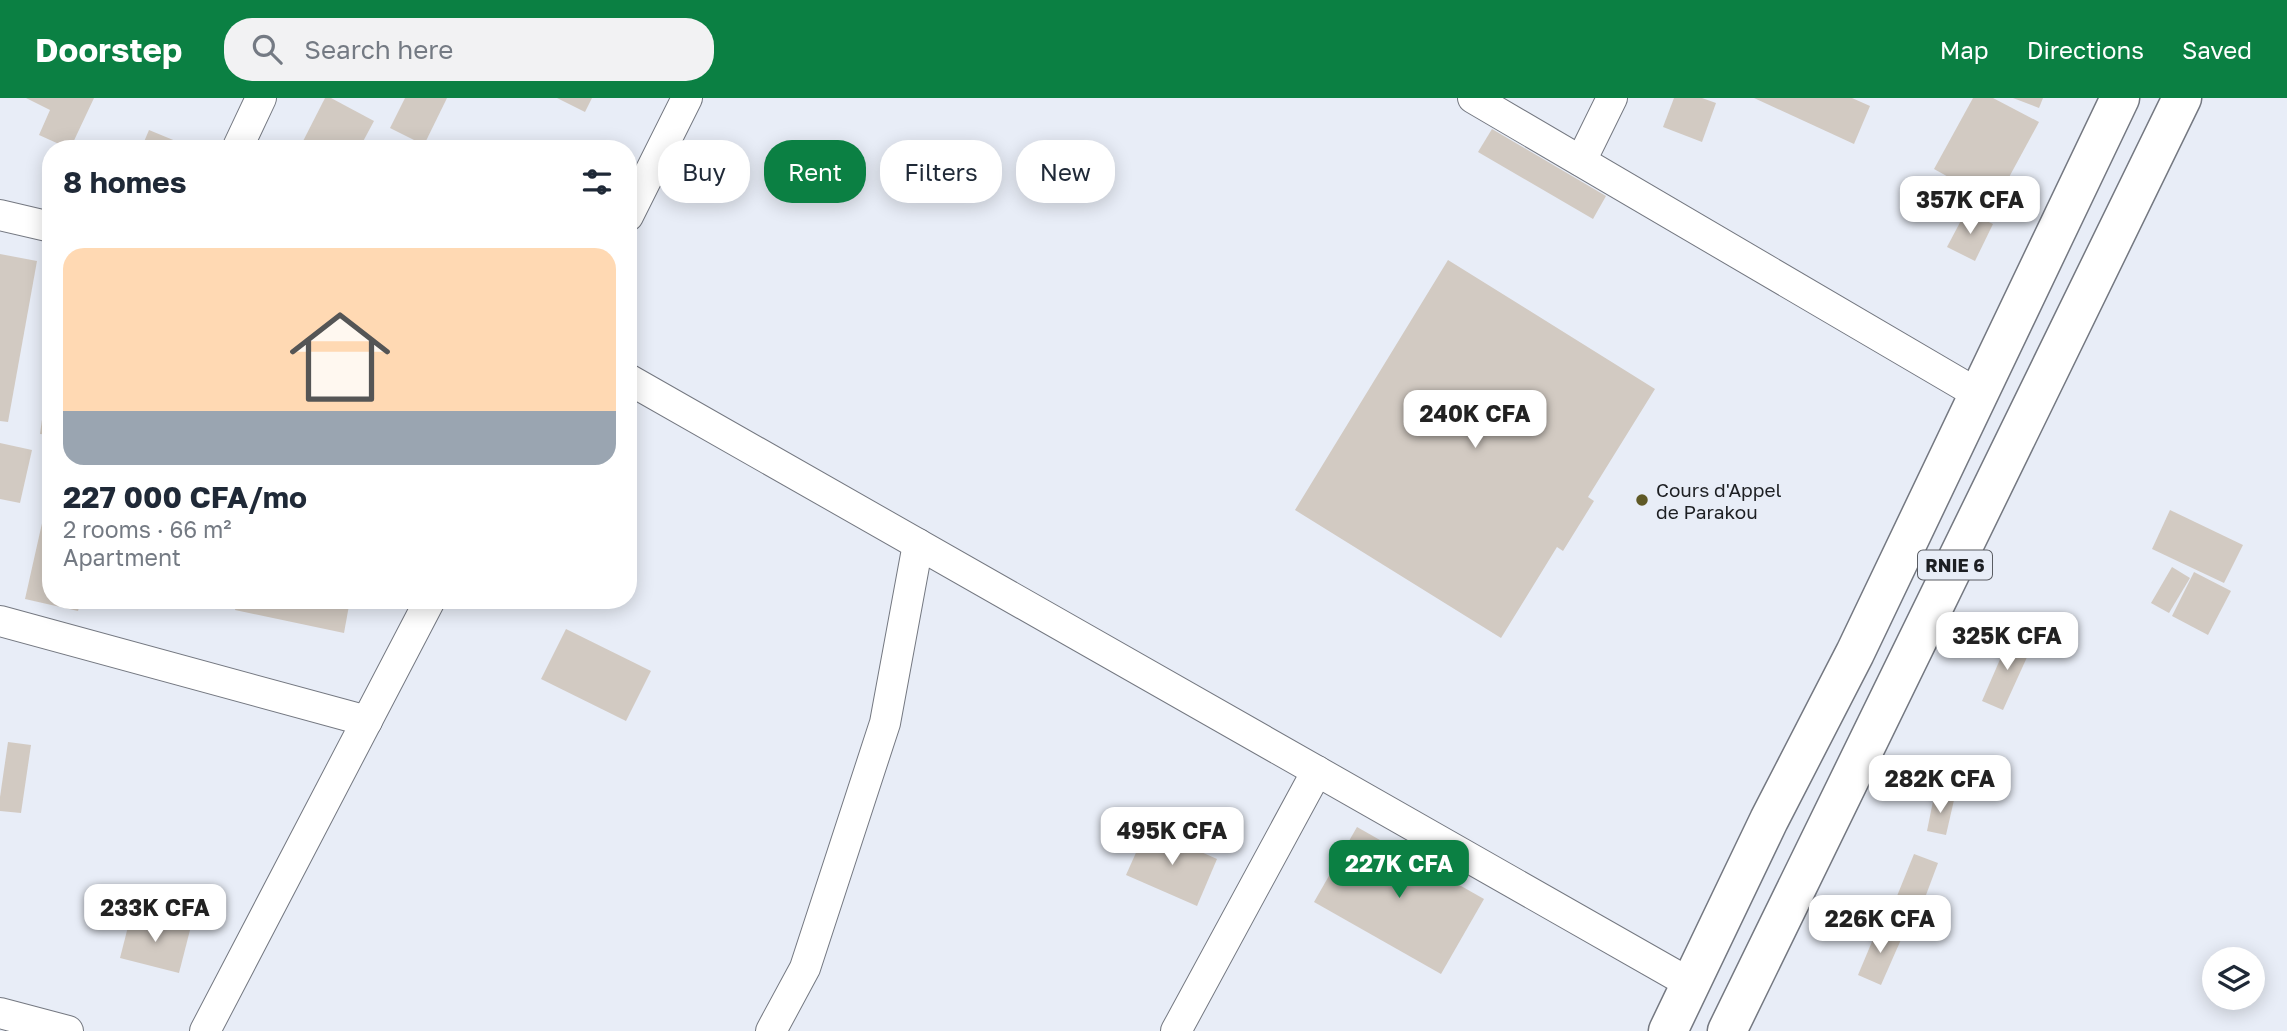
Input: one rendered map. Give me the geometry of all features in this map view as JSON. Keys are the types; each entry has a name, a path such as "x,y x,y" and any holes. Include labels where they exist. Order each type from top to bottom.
{"main road":[{"name":"RNIE 6","path":"1668,1031 1769,820 1855,653 2120,98"},
{"name":"RNIE 6","path":"1727,1031 2182,98"},
{"path":"1855,653 1899,680"}],"street":[{"path":"241,140 261,98"},
{"path":"637,198 687,98"},
{"path":"1473,98 1978,394"},
{"path":"1581,162 1612,98"},
{"path":"0,215 42,225"},
{"path":"637,384 1691,984"},
{"path":"771,1031 805,968 885,723 918,544"},
{"path":"205,1031 425,609"},
{"path":"0,621 367,721"},
{"path":"1176,1031 1317,771"},
{"path":"0,1013 68,1031"}],"building":[{"path":"26,98 94,98 74,140 50,140 39,135 50,110"},
{"path":"325,98 331,98 374,121 364,140 304,140"},
{"path":"405,98 447,98 426,140 414,140 390,128"},
{"path":"557,98 592,98 585,112"},
{"path":"1674,98 1702,98 1716,103 1702,142 1663,127"},
{"path":"1754,98 1852,98 1870,106 1854,144"},
{"path":"1973,98 1993,98 2039,122 1995,203 1934,169"},
{"path":"2013,98 2043,98 2039,108"},
{"path":"1492,129 1606,196 1593,219 1478,152"},
{"path":"149,130 173,140 145,140"},
{"path":"1925,183 1963,204 1954,221 1916,200"},
{"path":"1966,211 1993,224 1975,261 1947,247"},
{"path":"0,254 37,261 8,422 0,421"},
{"path":"1448,260 1655,389 1588,497 1594,501 1563,551 1557,547 1501,638 1295,510"},
{"path":"0,443 32,450 20,503 0,499"},
{"path":"2170,510 2243,545 2224,583 2152,549"},
{"path":"42,523 42,603 25,599"},
{"path":"2172,567 2190,578 2169,613 2151,603"},
{"path":"2194,572 2231,591 2208,635 2172,616"},
{"path":"235,609 348,609 344,633"},
{"path":"566,629 651,671 626,721 541,679"},
{"path":"2011,634 2033,644 2003,710 1982,701"},
{"path":"8,742 31,745 21,813 0,811"},
{"path":"1934,796 1954,800 1946,835 1927,831"},
{"path":"1357,827 1484,899 1441,974 1314,902"},
{"path":"1147,828 1217,859 1197,906 1126,875"},
{"path":"1914,854 1938,863 1920,911 1895,901"},
{"path":"131,915 190,930 179,973 120,958"},
{"path":"1879,925 1903,935 1881,985 1858,975"}],"place":[{"name":"Cours d'Appel de Parakou","path":"1642,500"}]}
